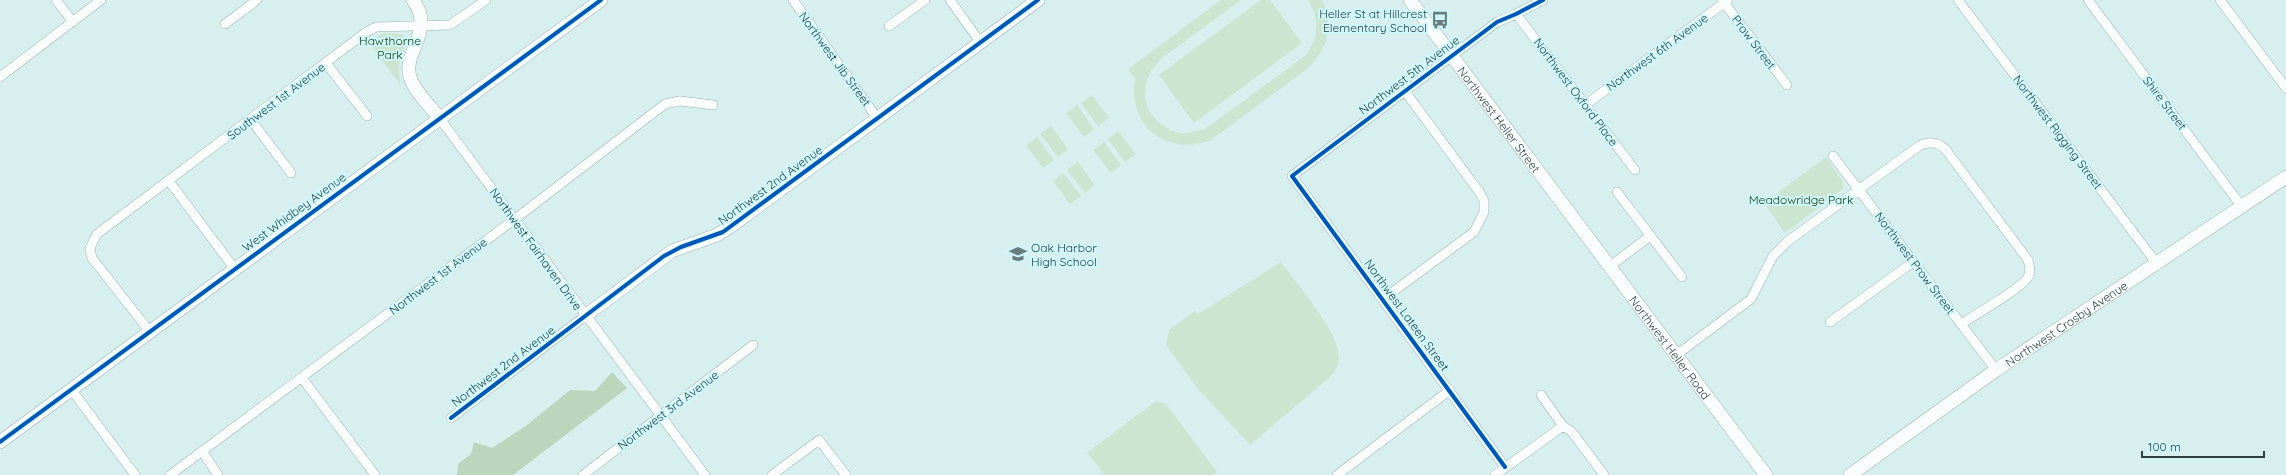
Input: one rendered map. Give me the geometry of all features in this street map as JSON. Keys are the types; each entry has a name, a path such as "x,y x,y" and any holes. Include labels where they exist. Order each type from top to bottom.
{"street":[{"path":"56,0 73,22"},
{"path":"0,77 101,0"},
{"path":"225,24 257,0"},
{"path":"413,0 420,12 421,25 419,38 410,63 410,78 440,119"},
{"name":"Southwest 1st Avenue","path":"150,332 92,258 92,241 98,234 365,33 376,27 421,25 450,26 486,0"},
{"name":"West Whidbey Avenue","path":"0,442 150,332 234,268 601,0"},
{"name":"Northwest Jib Street","path":"792,0 878,118"},
{"path":"889,26 925,0"},
{"path":"950,0 980,42"},
{"name":"Northwest 2nd Avenue","path":"451,418 672,251 723,232 1038,0"},
{"name":"Northwest Heller Street","path":"1410,0 1574,219"},
{"name":"Northwest 5th Avenue","path":"1292,176 1404,90 1497,22 1543,0"},
{"name":"Northwest Rigging Street","path":"1958,0 2157,264"},
{"name":"Shire Street","path":"2088,0 2242,207"},
{"path":"2220,0 2286,88"},
{"name":"Prow Street","path":"1725,1 1787,85"},
{"name":"Northwest 6th Avenue","path":"1585,105 1725,1"},
{"name":"Northwest Oxford Place","path":"1516,14 1635,170"},
{"path":"326,63 367,116"},
{"path":"1383,299 1474,232 1484,212 1484,201 1480,193 1404,90"},
{"name":"Northwest 1st Avenue","path":"170,475 302,378 665,104 680,101 713,105"},
{"name":"Northwest Fairhaven Drive","path":"440,119 659,416 705,475"},
{"path":"251,120 291,172"},
{"path":"1675,356 1751,299 1773,256 1788,240 1924,144 1936,143 1946,150 2028,260 2030,267 2029,275 2022,285 1961,324"},
{"name":"Northwest Prow Street","path":"1833,156 1996,370"},
{"name":"Northwest Lateen Street","path":"1292,176 1505,467"},
{"name":"Northwest Crosby Avenue","path":"1850,475 1996,370 2286,177"},
{"path":"169,181 234,268"},
{"path":"1617,192 1682,277"},
{"name":"Northwest Heller Road","path":"1574,219 1675,356 1766,475"},
{"path":"1609,267 1650,236"},
{"path":"1830,322 1913,262"},
{"name":"Northwest 3rd Avenue","path":"583,475 753,345"},
{"path":"302,378 375,475"},
{"path":"71,390 135,475"},
{"path":"1337,475 1450,390"},
{"path":"1541,395 1563,426 1572,432 1604,475"},
{"path":"1495,475 1563,426"},
{"path":"772,475 819,440 846,475"},
{"path":"202,452 218,475"}],"green space":[{"path":"1221,0 1241,0 1162,58 1152,69 1146,82 1145,97 1149,111 1158,122 1170,130 1184,134 1205,129 1306,55 1316,35 1315,14 1308,0 1322,0 1326,9 1328,28 1324,46 1320,54 1307,69 1211,140 1195,144 1179,144 1166,141 1154,134 1144,123 1137,111 1134,96 1135,79 1128,69"},
{"path":"1261,0 1270,0 1302,43 1194,123 1159,75"},
{"name":"Hawthorne Park","path":"384,33 401,34 407,40 399,65 400,85 368,41"},
{"path":"1092,95 1109,118 1098,126 1081,103"},
{"path":"1077,105 1094,129 1084,137 1066,113"},
{"path":"1051,126 1068,149 1058,157 1040,134"},
{"path":"1118,131 1136,154 1125,162 1108,139"},
{"path":"1037,137 1054,160 1043,168 1026,145"},
{"path":"1104,142 1121,165 1111,173 1093,150"},
{"name":"Meadowridge Park","path":"1826,157 1843,182 1843,189 1785,233 1764,203"},
{"path":"1078,162 1095,185 1085,193 1067,170"},
{"path":"1063,173 1081,196 1070,204 1053,181"},
{"path":"1281,262 1325,322 1337,348 1339,361 1330,377 1250,445 1197,388 1166,345 1169,330 1195,311 1198,314"},
{"path":"612,372 627,388 513,475 457,475 458,464 471,454 474,442 492,448 527,425 570,390 595,391"},
{"path":"1156,401 1166,404 1217,472 1212,475 1105,475 1087,453"}],"cycle path":[{"path":"0,442 601,0"},
{"path":"451,418 664,256 681,247 723,232 1038,0"},
{"path":"1505,467 1292,176 1497,22 1543,0"}],"place":[{"name":"Heller St at Hillcrest Elementary School","path":"1440,20"},
{"name":"Oak Harbor High School","path":"1018,254"}]}
